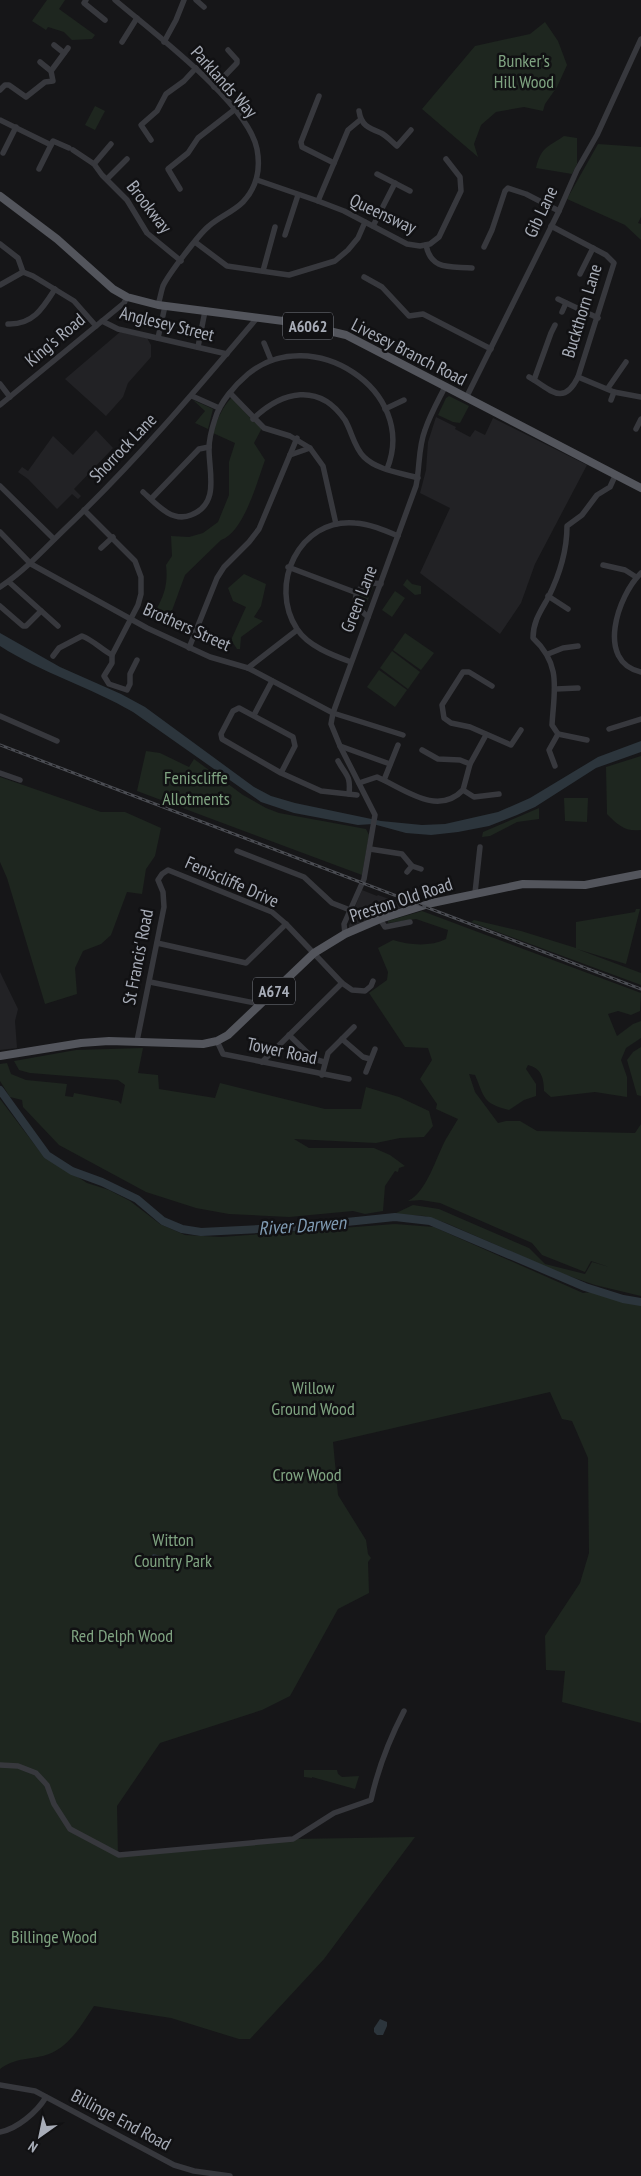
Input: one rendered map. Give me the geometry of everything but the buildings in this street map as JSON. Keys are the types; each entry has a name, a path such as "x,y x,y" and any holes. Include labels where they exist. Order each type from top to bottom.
{"main road":[{"name":"Livesey Branch Road","path":"0,196 57,239 113,289 127,297 162,305 291,322 346,335 641,488"},
{"name":"Preston Old Road","path":"0,1056 81,1043 137,1041 203,1044 218,1041 240,1026 260,1004 314,953 345,934 380,919 428,904 522,884 584,885 641,874"}],"street":[{"name":"Parklands Way","path":"115,0 196,68 234,110 249,130 257,148 259,167 257,180"},
{"path":"164,42 184,0"},
{"path":"196,0 204,7"},
{"path":"83,1 105,20"},
{"path":"122,42 134,26 136,18"},
{"name":"Gib Lane","path":"466,398 559,211 577,170 597,135 639,49 641,39"},
{"path":"51,71 66,50 54,45"},
{"path":"214,87 237,63 237,60 228,50"},
{"path":"0,90 5,85 9,85 26,97 45,82 53,80 51,71 40,62"},
{"path":"151,140 141,125 156,110 166,94 184,81 196,68"},
{"path":"319,96 301,142 302,147 334,163"},
{"path":"180,190 168,170 188,153 198,138 234,110"},
{"path":"359,111 360,120 366,127 382,134 398,146 412,130"},
{"path":"0,120 52,145 39,170"},
{"path":"318,201 348,130 360,120"},
{"path":"3,153 16,127"},
{"name":"Brookway","path":"52,145 54,141 72,147 94,164 127,200 147,233 181,261"},
{"path":"94,164 111,144"},
{"name":"Queensway","path":"257,180 318,201 413,246 426,245 433,242 441,234 461,191 462,183 458,173 445,159"},
{"path":"107,180 128,160"},
{"path":"377,174 410,191"},
{"path":"158,338 164,285 209,226 242,203 257,180"},
{"path":"373,226 395,183"},
{"path":"484,247 492,230 504,191 508,188 526,194 559,211"},
{"path":"285,234 298,195"},
{"path":"195,242 227,266 289,275 335,261 358,238 365,222"},
{"name":"Buckthorn Lane","path":"551,226 612,259 614,263 578,377 569,391 561,394 543,388 532,378 551,333"},
{"path":"263,271 275,227"},
{"path":"0,244 18,258 23,272 74,301 96,326"},
{"path":"426,245 429,257 436,264 472,268"},
{"path":"580,274 593,248"},
{"path":"0,284 23,272"},
{"path":"364,277 382,287 409,316 423,314 491,349"},
{"path":"8,324 17,324 40,312 54,289"},
{"name":"King's Road","path":"0,405 124,303 127,297"},
{"path":"558,299 598,318"},
{"path":"562,312 566,303"},
{"path":"198,347 205,311"},
{"name":"Shorrock Lane","path":"0,587 9,582 30,564 84,510 192,396 257,318"},
{"name":"Anglesey Street","path":"102,321 118,329 226,354"},
{"path":"544,330 551,333 555,325"},
{"path":"264,343 270,360"},
{"path":"143,492 161,509 174,516 187,517 199,511 210,500 212,488 209,447 215,418 230,394 248,374 270,360 304,357 324,359 347,367 364,379 378,395 385,409 393,442 392,456 387,469"},
{"path":"608,388 626,362"},
{"path":"578,377 614,392 641,398"},
{"path":"0,384 10,397"},
{"name":"Green Lane","path":"370,849 376,817 331,724 351,662 381,584 418,478 424,431 445,386"},
{"path":"611,400 614,392"},
{"path":"230,394 253,419 271,432 296,438 310,448 323,466 336,524"},
{"path":"253,419 282,398 310,395 324,399 335,407 346,422 357,448 365,458 387,469 418,478"},
{"path":"192,396 220,408"},
{"path":"385,409 404,400"},
{"path":"636,429 641,419"},
{"path":"189,648 217,578 224,567 259,529 296,438"},
{"path":"151,499 199,450 209,447"},
{"path":"290,455 310,448"},
{"path":"587,740 558,734 552,725 556,689 548,654 533,638 533,628 548,596 566,549 567,526 582,515 597,495 610,486 615,476"},
{"path":"0,486 54,540"},
{"path":"84,510 136,561 141,578 141,594 112,656 112,662 104,676 109,684 127,690 130,684 130,674 137,660"},
{"path":"351,662 324,651 297,630 288,612 286,576 288,567 292,558 304,544 317,533 336,524 374,526 398,536"},
{"name":"Brothers Street","path":"0,532 30,564 130,619 189,648 248,668 333,713 403,735"},
{"path":"101,548 113,537"},
{"path":"603,564 639,575 616,615 614,636 618,657 632,670 641,672"},
{"path":"288,567 357,594"},
{"path":"9,582 58,626"},
{"path":"368,617 357,607 357,594 366,583 381,584"},
{"path":"548,596 568,610"},
{"path":"0,606 23,626 26,626 41,611"},
{"path":"248,668 297,630"},
{"path":"53,656 59,648 82,636 89,638 112,656"},
{"path":"548,654 563,648 578,646"},
{"path":"492,686 469,672 464,672 451,689 442,708 442,715 448,722 470,727 510,745 521,730"},
{"path":"254,715 272,680"},
{"path":"556,689 578,688"},
{"path":"281,773 296,746 293,737 239,708 233,710 221,734 222,738 281,773 321,790 357,795"},
{"path":"0,716 57,741"},
{"path":"609,729 641,720"},
{"path":"555,766 549,750 558,734"},
{"path":"358,783 372,777 384,780 417,797 431,801 446,801 462,790 470,764 486,735"},
{"path":"384,780 398,745"},
{"path":"340,746 390,764"},
{"path":"422,750 438,759 460,760 470,764"},
{"path":"338,761 348,773 350,781 349,794"},
{"path":"0,773 20,780"},
{"path":"462,790 474,797 499,794"},
{"path":"475,893 480,846"},
{"path":"345,934 344,924 364,879 370,849 402,854 409,869 421,869"},
{"path":"237,851 304,877 332,903 350,910"},
{"name":"Feniscliffe Drive","path":"158,880 168,870 272,912 286,924 342,983"},
{"name":"St Francis' Road","path":"137,1041 164,907 163,892 158,880"},
{"path":"380,919 385,927 410,922"},
{"path":"157,943 246,962 286,924"},
{"path":"262,1062 342,983 352,990 364,992 371,986 373,981"},
{"path":"150,982 260,1004"},
{"path":"322,1075 328,1053 354,1027"},
{"path":"289,1035 314,1059 324,1062"},
{"path":"342,1039 363,1057 370,1059"},
{"name":"Tower Road","path":"218,1041 223,1054 349,1080"},
{"path":"366,1072 375,1049"},
{"path":"0,1765 18,1766 36,1773 47,1785 54,1804 70,1828 118,1856 293,1839 334,1813 371,1800 377,1772 387,1743 404,1711"},
{"name":"Billinge End Road","path":"0,2085 35,2091 174,2165 194,2171 230,2176"},
{"path":"0,2132 13,2126 38,2109 46,2097"}],"shaded area":[{"path":"120,332 147,338 151,345 151,357 128,383 123,397 106,416 65,379"},
{"path":"436,417 456,427 455,429 470,437 475,430 485,435 493,418 587,465 535,564 521,603 500,634 420,573 450,508 420,493 426,470 428,442"},
{"path":"96,430 113,448 74,489 81,496 78,499 72,494 57,509 28,479 18,472 22,467 28,471 53,436 73,455"},
{"path":"0,633 60,667 121,694 145,707 254,787 271,796 295,803 381,821 422,825 445,824 498,812 530,798 598,757 641,741 641,752 596,768 535,807 489,826 431,835 406,833 373,824 358,825 294,813 261,802 133,712 32,664 0,646"},
{"path":"362,890 409,906 349,929 349,925 354,917 352,914"},
{"path":"0,972 18,1009 15,1021 17,1048 0,1050"},
{"path":"153,1554 162,1556 158,1570 148,1570 147,1567 151,1563 149,1560"},
{"path":"380,2019 387,2022 387,2026 383,2035 377,2035 374,2032 374,2028"}],"green space":[{"path":"47,0 65,0 59,9 95,35 92,39 72,40 64,32 48,27 46,30 32,21"},
{"name":"Bunker's Hill Wood","path":"545,22 558,41 567,65 557,87 545,104 543,111 524,107 496,112 481,125 474,144 478,157 422,109 475,46 530,34"},
{"path":"95,106 105,111 95,130 85,125"},
{"path":"564,136 577,138 577,164 572,174 536,168 540,156 549,145"},
{"path":"598,144 641,147 641,217 638,223 641,224 641,240 625,225 567,199"},
{"path":"449,396 469,406 460,423 438,415 446,398"},
{"path":"232,397 251,419 262,428 254,443 265,460 254,493 243,517 229,535 221,540 185,575 170,616 156,610 165,588 167,577 166,565 172,556 171,536 189,537 203,533 218,522 229,495 229,462 235,443 213,433 220,414"},
{"path":"193,400 213,409 208,429 195,423 205,411"},
{"path":"244,574 266,584 261,606 254,617 263,621 241,637 240,649 237,649 231,640 246,607 233,601 228,588"},
{"path":"407,579 412,584 421,586 421,594 415,595 403,585"},
{"path":"374,585 363,612 357,602 359,594 364,587"},
{"path":"395,591 405,598 392,617 382,610"},
{"path":"405,633 434,653 421,670 393,650"},
{"path":"392,651 420,672 408,689 380,668"},
{"path":"379,670 407,690 395,707 367,687"},
{"name":"Feniscliffe Allotments","path":"146,751 160,753 189,767 194,759 243,795 279,813 366,829 369,835 362,875 137,791"},
{"path":"641,756 641,830 630,830 618,824 607,814 606,767"},
{"path":"0,777 101,812 125,812 161,828 155,856 146,869 142,894 127,892 111,935 101,944 83,951 75,968 77,994 45,1004 7,878 0,862"},
{"path":"564,798 588,798 587,822 565,821"},
{"path":"539,808 539,819 517,822 490,836 482,837 483,832"},
{"path":"636,909 640,909 626,964 577,949 641,973 641,985 471,922 474,920 521,931 576,948 576,922 635,912"},
{"path":"422,911 641,993 640,1011 631,1015 618,1011 608,1014 617,1036 633,1024 641,1021 641,1038 626,1048 621,1060 627,1077 627,1097 595,1092 551,1097 544,1091 539,1071 528,1065 526,1069 536,1084 536,1096 524,1100 509,1110 489,1102 483,1094 475,1075 469,1074 475,1092 498,1123 520,1121 537,1131 635,1133 641,1124 641,1296 595,1285 560,1273 446,1223 425,1216 394,1214 413,1205 439,1209 529,1248 545,1264 585,1274 592,1262 609,1267 591,1261 585,1272 542,1255 532,1243 440,1203 421,1200 408,1201 421,1190 426,1182 446,1139 458,1119 436,1109 437,1104 420,1079 432,1060 428,1048 405,1047 369,993 387,980 388,972 378,948 393,940 420,944 440,942 446,939 448,930 416,919 388,923 388,921"},
{"path":"641,1047 641,1096 637,1095 627,1060 633,1052"},
{"path":"143,1048 138,1073 158,1075 159,1089 215,1098 220,1083 325,1109 361,1109 366,1087 399,1097 429,1111 433,1126 424,1137 400,1138 376,1143 294,1139 309,1148 374,1148 390,1155 405,1166 399,1168 398,1172 395,1171 385,1186 383,1211 365,1214 353,1211 289,1217 229,1214 196,1208 146,1192 59,1145 23,1107 22,1100 10,1097 0,1081 0,1064 7,1063 11,1074 26,1080 67,1084 65,1096 73,1097 74,1093 118,1101 121,1104 125,1085 118,1080 30,1073 19,1070 14,1061 76,1050"},
{"name":"Witton Country Park","path":"0,1099 41,1153 87,1183 109,1190 130,1201 160,1224 185,1235 221,1237 395,1224 434,1227 583,1293 591,1292 641,1305 641,1723 562,1702 565,1671 546,1670 545,1636 580,1583 589,1553 588,1458 572,1421 562,1419 550,1392 333,1442 338,1495 366,1540 368,1554 371,1558 368,1562 369,1593 338,1609 290,1696 262,1710 160,1743 117,1806 118,1855 293,1839 415,1837 324,1959 250,2039 239,2039 171,2018 94,2006 75,2034 63,2046 49,2054 12,2062 0,2069"},
{"path":"304,1770 337,1770 338,1774 342,1777 359,1776 355,1789 312,1777 304,1777"}],"waterway":[{"name":"River Darwen","path":"0,1090 47,1155 72,1171 102,1182 137,1199 163,1221 182,1229 201,1232 298,1227 395,1217 430,1221 585,1287 623,1299 641,1302"}],"railway":[{"path":"0,745 641,989"}],"park label":[{"name":"Willow Ground Wood","path":"313,1398"},
{"name":"Crow Wood","path":"307,1475"},
{"name":"Red Delph Wood","path":"122,1636"},
{"name":"Billinge Wood","path":"54,1937"}]}
